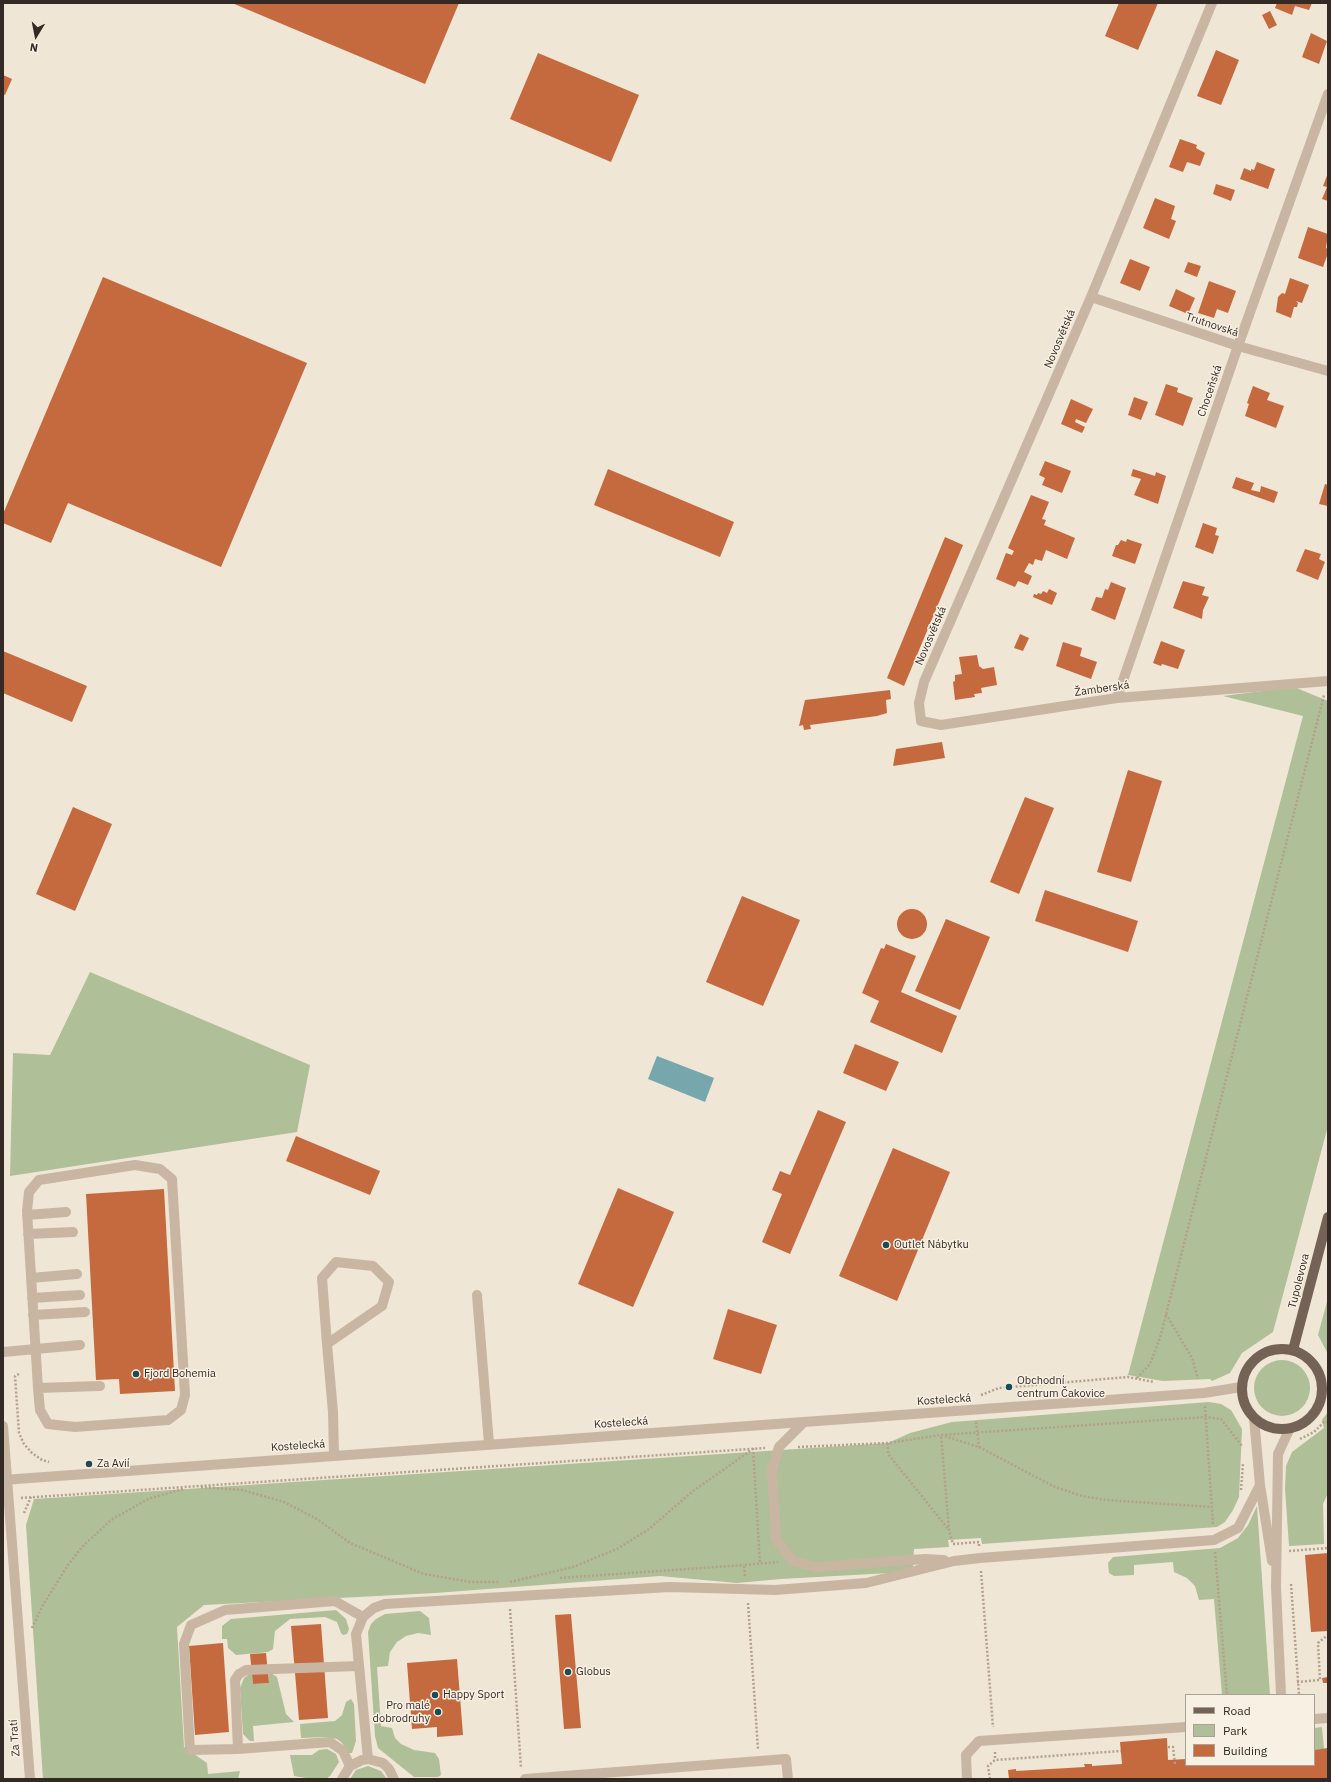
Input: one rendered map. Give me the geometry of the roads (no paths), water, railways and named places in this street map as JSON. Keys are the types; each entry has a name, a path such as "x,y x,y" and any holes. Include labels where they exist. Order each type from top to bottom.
{"main road":[{"name":"Tupolevova","path":"1294,1350 1328,1217"},
{"path":"1276,1348 1294,1350 1306,1356 1312,1362 1325,1384 1316,1410 1306,1421 1290,1428 1271,1428 1254,1418 1247,1410 1242,1399 1241,1387 1244,1374 1251,1362 1262,1353 1276,1348"}],"street":[{"name":"Novosvětská","path":"924,682 1091,297 1212,3"},
{"name":"Choceňská","path":"1117,698 1238,346 1328,94"},
{"name":"Trutnovská","path":"1091,297 1238,346 1328,371"},
{"name":"Žamberská","path":"924,682 919,703 921,721 941,725 1117,698 1327,685"},
{"path":"135,1165 160,1169 172,1179 185,1395 181,1410 168,1420 75,1428 48,1424 40,1410 34,1350 27,1215 29,1192 39,1180 135,1165"},
{"path":"27,1215 66,1212"},
{"path":"28,1234 73,1232"},
{"path":"327,1344 382,1306 389,1282 373,1266 336,1262 322,1278 327,1344 333,1412 334,1455"},
{"path":"31,1278 77,1274"},
{"path":"32,1298 80,1295"},
{"path":"477,1295 489,1444"},
{"path":"33,1315 84,1312"},
{"path":"3,1352 80,1345"},
{"path":"38,1388 100,1386"},
{"name":"Kostelecká","path":"5,1480 1204,1392 1241,1387"},
{"path":"1254,1418 1260,1485 1276,1587"},
{"path":"804,1422 779,1448 772,1470 776,1539 793,1561 815,1567 926,1559 954,1561"},
{"path":"3,1426 5,1480"},
{"path":"1281,1694 1276,1587 1278,1454 1290,1428"},
{"name":"Za Tratí","path":"5,1480 8,1498 30,1779"},
{"path":"368,1759 356,1634 363,1617 374,1608 385,1604 670,1587 775,1590 866,1583 954,1561 1214,1540 1238,1528 1260,1485"},
{"path":"350,1766 343,1751 330,1742 238,1749 190,1750 184,1644 191,1625 225,1610 335,1601 363,1617"},
{"path":"238,1749 235,1680 239,1674 246,1670 358,1666"},
{"path":"1315,1719 1328,1718"},
{"path":"967,1779 966,1755 979,1741 1185,1727"},
{"path":"342,1779 350,1766 362,1760 368,1759 383,1764 389,1769 394,1779"},
{"path":"523,1775 786,1759 788,1779"}],"water":[{"path":"657,1056 714,1078 705,1102 648,1079"}],"place":[{"name":"Outlet Nábytku","path":"886,1245"},
{"name":"Fjord Bohemia","path":"136,1374"},
{"name":"Obchodní centrum Čakovice","path":"1009,1387"},
{"name":"Za Avií","path":"89,1464"},
{"name":"Globus","path":"568,1672"},
{"name":"Happy Sport","path":"435,1695"},
{"name":"Pro malé dobrodruhy","path":"438,1712"}]}
